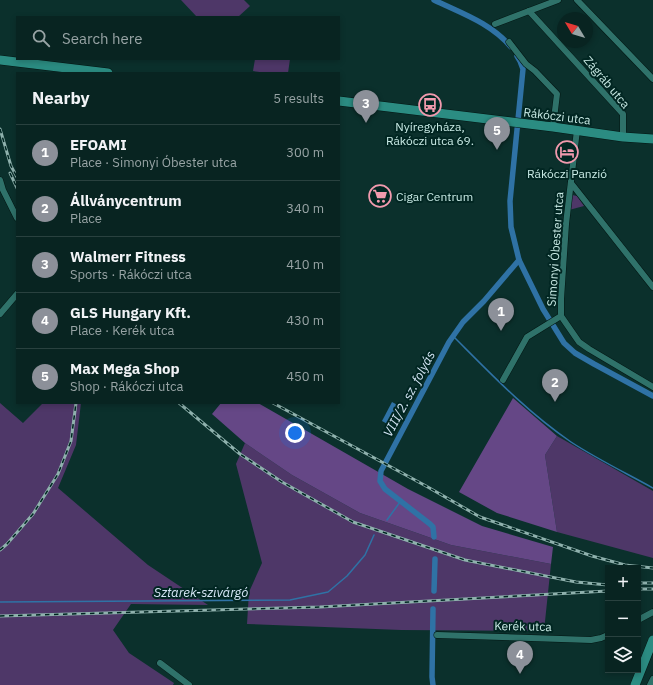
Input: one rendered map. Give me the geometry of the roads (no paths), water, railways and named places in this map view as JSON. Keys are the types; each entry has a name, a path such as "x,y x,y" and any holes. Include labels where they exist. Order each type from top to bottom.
{"main road":[{"path":"0,60 100,72"},
{"name":"Rákóczi utca","path":"340,101 623,137 653,139"},
{"path":"635,685 653,640"}],"street":[{"path":"495,24 558,0"},
{"path":"577,0 653,79"},
{"name":"Zágráb utca","path":"530,11 622,114 623,137"},
{"path":"510,42 526,64 557,94 553,127"},
{"name":"Simonyi Óbester utca","path":"577,130 566,224 561,316 579,342 598,355 653,387"},
{"path":"0,180 3,190 16,216"},
{"path":"571,183 653,287"},
{"path":"0,314 16,295"},
{"name":"Simonyi Óbester utca","path":"503,380 527,337 552,320 561,316"},
{"path":"641,618 653,612"},
{"name":"Kerék utca","path":"437,635 591,640 605,636"},
{"path":"160,663 181,683 189,685"},
{"path":"650,685 653,679"}],"water":[{"path":"392,402 401,407 391,426 382,421"}],"waterway":[{"path":"434,0 485,25 494,31 511,47"},
{"path":"517,56 523,69 510,201 511,227 519,260 543,309 564,343 575,353 653,396"},
{"name":"VIII/2. sz. folyás","path":"434,537 433,527 430,524 385,489 380,481 381,471 449,342 463,322 484,301 519,260"},
{"path":"453,336 509,392 539,418 571,442 653,488"},
{"name":"Sztarek-szivárgó","path":"387,520 400,502"},
{"name":"Sztarek-szivárgó","path":"0,602 290,600 328,592 347,576 365,555 374,535"},
{"name":"VIII/2. sz. folyás","path":"434,591 435,559"},
{"name":"VIII/2. sz. folyás","path":"433,609 433,685"}],"railway":[{"path":"0,129 11,166 16,175"},
{"path":"10,173 16,186"},
{"path":"0,550 33,514 58,474 71,441 76,404"},
{"path":"180,404 240,454 282,482 353,522 465,560 576,582 605,585"},
{"path":"275,404 480,517 592,556 625,565 653,568"},
{"path":"641,583 653,583"},
{"path":"641,589 653,589"},
{"path":"0,616 320,607 605,591"}],"place":[{"name":"Nyíregyháza, Rákóczi utca 69.","path":"430,105"},
{"name":"Walmerr Fitness","path":"366,123"},
{"name":"Max Mega Shop","path":"497,150"},
{"name":"Rákóczi Panzió","path":"567,152"},
{"name":"Cigar Centrum","path":"380,196"},
{"name":"EFOAMI","path":"501,331"},
{"name":"Állványcentrum","path":"555,402"},
{"name":"GLS Hungary Kft.","path":"520,674"}]}
